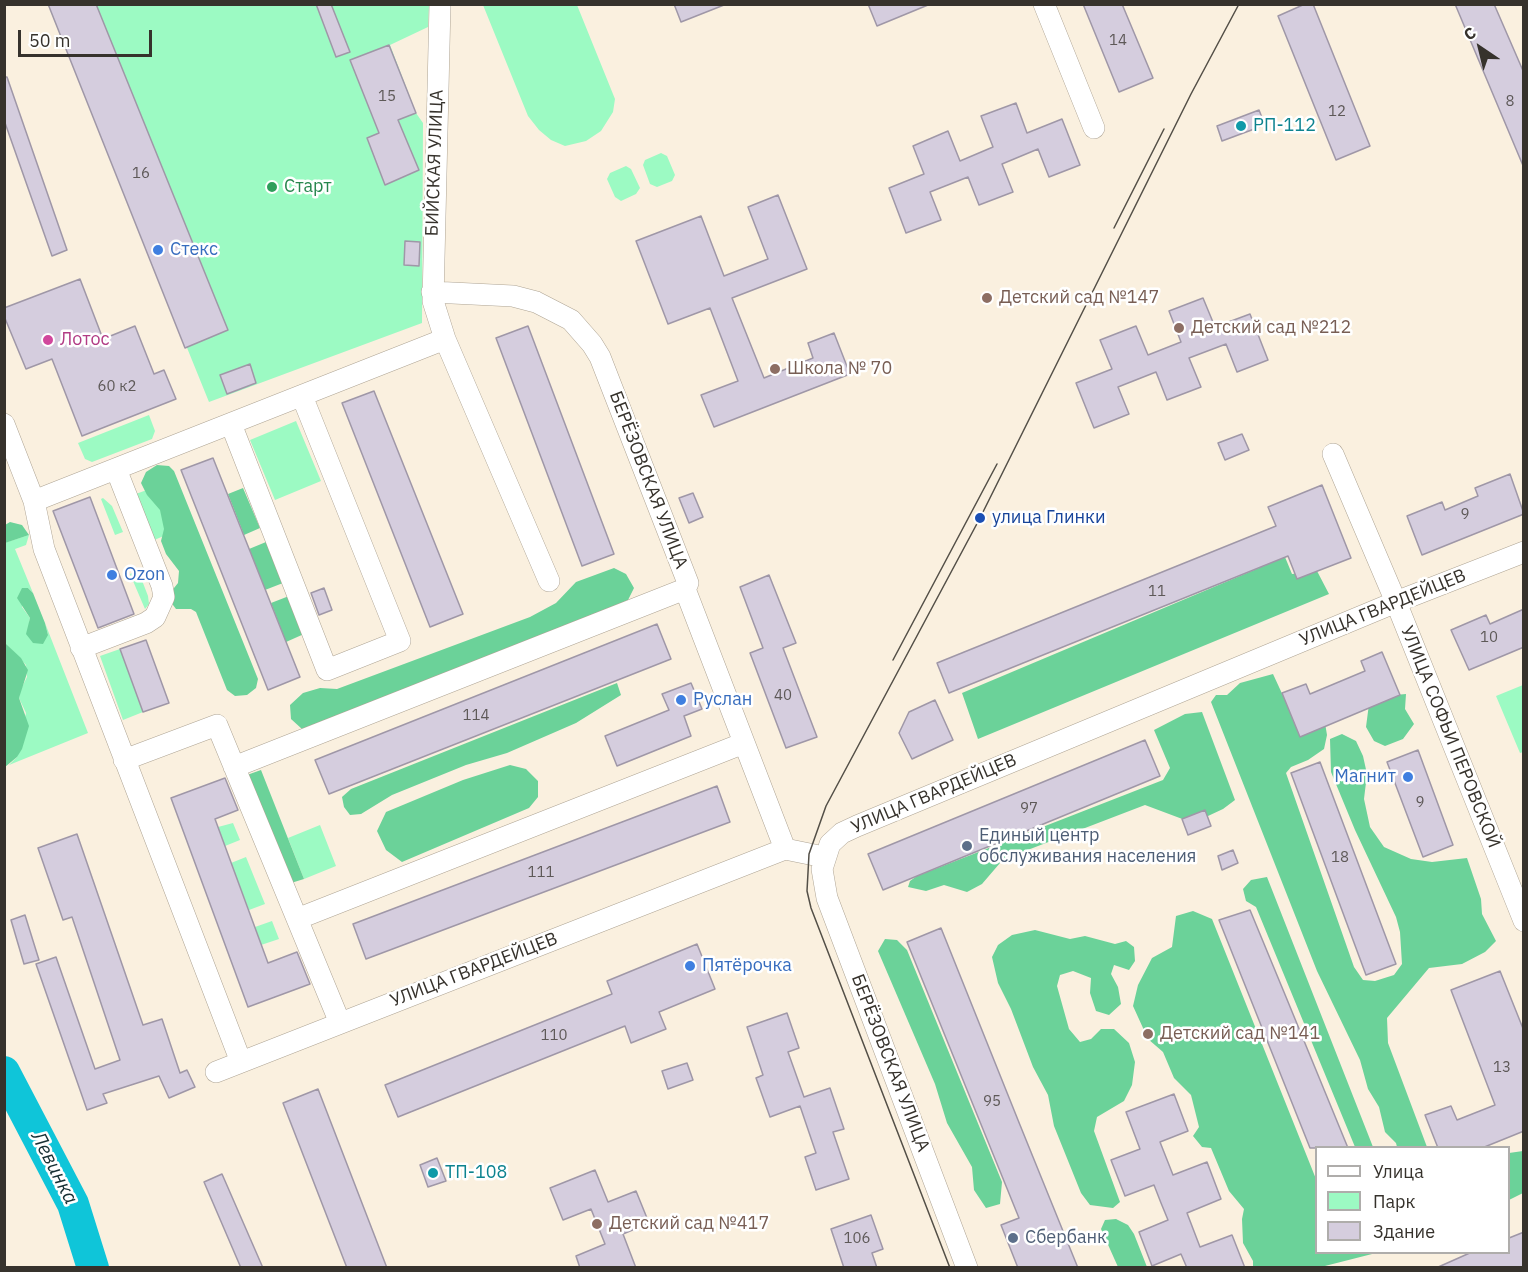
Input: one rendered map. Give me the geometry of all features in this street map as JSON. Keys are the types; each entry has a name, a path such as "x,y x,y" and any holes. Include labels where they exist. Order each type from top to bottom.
{"street":[{"name":"БИЙСКАЯ УЛИЦА","path":"440,4 432,292 442,330 549,581"},
{"path":"1044,4 1094,128"},
{"name":"БЕРЁЗОВСКАЯ УЛИЦА","path":"432,292 513,296 536,302 559,312 582,331 600,357 688,583 685,589 785,849"},
{"path":"34,501 302,396 442,330"},
{"path":"231,424 327,670 400,640 302,396"},
{"path":"4,424 34,501 44,549 241,1062"},
{"name":"УЛИЦА СОФЬИ ПЕРОВСКОЙ","path":"1333,454 1396,602 1524,921"},
{"path":"81,648 146,623 155,617 164,597 162,586 116,469"},
{"name":"УЛИЦА ГВАРДЕЙЦЕВ","path":"824,857 830,844 842,833 857,826 1396,602 1524,552"},
{"path":"234,767 685,589"},
{"path":"124,760 217,725 340,1023"},
{"path":"297,919 744,743"},
{"path":"785,849 824,857"},
{"name":"УЛИЦА ГВАРДЕЙЦЕВ","path":"216,1072 785,849"},
{"name":"БЕРЁЗОВСКАЯ УЛИЦА","path":"824,857 822,869 827,898 967,1268"}],"green space":[{"name":"Старт","path":"48,5 429,5 428,27 390,45 416,113 423,123 422,323 209,402"},
{"path":"483,5 577,5 615,99 613,112 601,131 586,141 565,146 551,140 539,130 528,116"},
{"path":"661,153 667,156 675,175 672,181 657,187 650,184 643,165 645,160"},
{"path":"626,166 631,169 640,188 636,194 621,201 615,197 607,179 610,173"},
{"path":"149,415 155,431 152,439 92,462 85,459 78,443"},
{"path":"296,421 321,481 275,500 250,440"},
{"path":"157,465 169,466 174,471 258,679 256,688 247,695 235,696 227,690 196,612 191,609 176,609 173,605 170,593 178,583 179,571 166,554 161,541 164,529 160,510 147,495 141,483 146,472"},
{"path":"155,487 173,532 152,541 133,495"},
{"path":"243,488 260,528 244,535 228,494"},
{"path":"103,498 112,506 123,532 115,535 101,499"},
{"path":"10,522 22,525 29,535 5,543 5,525"},
{"path":"29,535 26,545 15,549 33,593 28,588 22,607 30,618 29,624 48,635 45,623 88,733 9,765 17,757 26,713 19,698 27,677 26,665 5,643 4,543"},
{"path":"266,542 283,583 265,590 249,549"},
{"path":"1285,557 1292,574 1317,571 1329,594 978,739 962,693"},
{"path":"614,568 626,574 634,588 628,600 610,609 302,729 291,719 290,705 303,693 320,688 337,689 530,617 556,603 576,582"},
{"path":"138,570 148,596 149,604 145,609 130,574"},
{"path":"22,588 28,588 33,593 45,623 48,635 43,644 33,643 26,634 30,618 17,598"},
{"path":"289,596 304,634 286,642 271,603"},
{"path":"5,643 21,658 28,670 19,698 29,726 22,749 17,757 5,767"},
{"path":"120,649 143,712 123,720 100,656"},
{"path":"1273,674 1297,726 1325,723 1327,735 1324,749 1308,760 1291,767 1286,773 1354,967 1363,980 1375,981 1394,975 1402,964 1400,932 1396,917 1355,830 1331,772 1330,739 1342,734 1356,741 1363,756 1367,774 1364,799 1370,827 1384,847 1411,859 1432,862 1467,858 1481,899 1482,914 1496,941 1485,952 1462,964 1429,968 1387,1018 1388,1043 1427,1146 1397,1146 1385,1132 1379,1107 1368,1089 1360,1060 1317,971 1211,702 1216,695 1227,695 1240,683"},
{"path":"617,683 621,695 576,723 507,753 466,765 392,795 361,814 350,815 344,807 342,797 351,789"},
{"path":"1523,685 1523,752 1520,753 1496,696"},
{"path":"1406,694 1405,709 1414,724 1403,739 1385,746 1374,741 1366,727 1369,704 1384,696"},
{"path":"1202,712 1235,800 1223,809 1193,823 1145,805 1025,851 1000,863 982,884 967,892 944,885 926,891 908,887 910,881 917,876 1163,780 1170,768 1154,730 1185,714"},
{"path":"510,765 526,769 538,781 538,797 529,808 402,862 386,850 377,831 386,812 463,780"},
{"path":"261,770 304,879 291,883 247,775"},
{"path":"233,823 240,840 225,846 218,827"},
{"path":"320,825 336,866 304,879 288,838"},
{"path":"246,857 265,904 249,910 231,863"},
{"path":"1267,877 1373,1146 1355,1146 1256,907 1246,901 1243,889 1251,880"},
{"path":"1193,911 1212,919 1315,1176 1315,1254 1372,1254 1321,1267 1253,1267 1253,1261 1243,1243 1244,1209 1229,1191 1211,1148 1202,1147 1193,1136 1199,1127 1191,1095 1174,1078 1163,1052 1148,1039 1133,1006 1138,985 1152,958 1172,947 1176,916"},
{"path":"272,921 279,939 261,945 255,927"},
{"path":"1035,930 1070,939 1085,936 1115,944 1126,941 1134,947 1135,961 1129,970 1114,965 1111,974 1118,987 1121,1004 1109,1015 1096,1011 1090,993 1091,978 1073,971 1060,975 1057,986 1069,1029 1080,1042 1091,1039 1101,1029 1114,1029 1129,1043 1135,1062 1132,1085 1124,1101 1097,1117 1094,1131 1120,1202 1113,1208 1090,1205 1081,1193 1054,1126 1048,1095 1033,1067 1011,1009 998,983 992,957 998,945 1012,935"},
{"path":"885,939 897,940 907,950 1002,1182 1000,1204 986,1208 974,1190 972,1167 947,1123 935,1084 878,951"},
{"path":"1523,1151 1523,1193 1510,1200 1510,1153"},
{"path":"1116,1219 1128,1225 1134,1234 1147,1267 1118,1267 1101,1229 1105,1220"}],"building":[{"path":"48,4 96,4 228,330 185,348"},
{"path":"316,4 331,4 350,52 336,57"},
{"path":"674,4 724,4 724,5 681,22"},
{"path":"868,4 928,4 928,5 877,26"},
{"path":"1083,4 1122,4 1153,78 1119,92"},
{"path":"1305,4 1313,4 1370,146 1336,160 1278,16"},
{"path":"1455,4 1494,4 1524,73 1524,168"},
{"path":"389,45 416,113 398,120 419,170 385,185 367,138 379,133 350,60"},
{"path":"4,77 7,77 67,250 52,256 4,120"},
{"path":"1016,103 1027,133 1062,119 1080,165 1049,177 1038,149 1002,164 1013,192 979,205 968,177 930,192 941,220 906,233 889,188 924,174 913,146 948,131 960,161 993,147 981,116"},
{"name":"РП-112","path":"1259,110 1265,125 1222,141 1217,126"},
{"path":"778,195 807,269 732,298 764,378 813,358 808,343 834,333 850,374 714,427 701,395 738,381 710,308 668,324 636,241 701,216 724,276 768,259 748,207"},
{"path":"405,241 420,242 419,266 404,265"},
{"path":"80,279 103,339 135,326 154,374 164,370 176,399 82,436 52,359 26,369 4,316 4,308"},
{"path":"1203,298 1215,327 1250,314 1268,360 1237,372 1226,344 1189,358 1201,387 1167,400 1156,372 1118,387 1129,414 1094,428 1076,383 1112,369 1100,340 1136,326 1148,355 1181,342 1169,311"},
{"path":"528,326 614,554 582,566 496,338"},
{"path":"250,364 256,383 227,394 220,375"},
{"path":"374,391 463,614 430,627 342,403"},
{"path":"1242,434 1249,450 1225,460 1218,443"},
{"path":"213,458 300,677 268,690 181,470"},
{"path":"1510,474 1524,514 1422,555 1407,516 1442,502 1445,510 1478,496 1475,488"},
{"path":"1322,485 1351,558 1297,579 1288,556 949,693 937,663 1276,526 1268,507"},
{"path":"693,493 703,517 689,523 679,498"},
{"path":"90,497 134,614 98,628 53,511"},
{"path":"769,575 796,643 783,648 817,737 786,748 750,653 763,648 740,587"},
{"path":"324,588 332,610 319,615 311,593"},
{"path":"1524,609 1524,647 1469,670 1451,630 1486,615 1490,624"},
{"path":"657,624 671,659 329,794 315,760"},
{"path":"146,640 169,703 143,712 120,649"},
{"path":"1382,652 1400,695 1300,737 1282,693 1306,684 1310,694 1365,671 1361,661"},
{"path":"691,683 702,709 684,716 691,736 617,766 605,736 669,710 662,694"},
{"path":"935,700 953,740 912,759 899,733 909,712"},
{"path":"1145,740 1160,776 883,890 868,854"},
{"path":"1418,750 1453,845 1423,857 1387,762"},
{"path":"1320,762 1396,964 1366,975 1291,773"},
{"path":"225,778 238,810 215,819 268,963 297,952 310,984 248,1007 171,798"},
{"path":"717,786 730,822 366,959 353,924"},
{"path":"1205,810 1211,826 1188,835 1182,819"},
{"path":"77,834 143,1025 162,1019 180,1073 187,1070 195,1087 169,1098 159,1076 103,1094 107,1103 87,1110 36,964 56,957 95,1069 120,1060 72,917 63,920 38,848"},
{"path":"1233,850 1238,863 1222,870 1218,856"},
{"path":"1250,910 1347,1146 1310,1148 1219,920"},
{"path":"25,915 39,960 24,964 11,920"},
{"path":"941,928 1078,1268 1018,1268 1001,1225 1019,1218 907,942"},
{"path":"697,944 715,989 659,1012 666,1029 631,1043 625,1026 398,1117 385,1085 612,994 607,981"},
{"path":"1500,971 1524,1031 1524,1131 1487,1146 1437,1146 1425,1115 1451,1106 1457,1120 1495,1105 1451,990"},
{"path":"787,1013 799,1048 788,1052 804,1097 830,1088 844,1129 833,1132 849,1179 816,1190 805,1157 816,1153 800,1106 770,1117 756,1078 763,1075 747,1027"},
{"path":"687,1063 693,1080 668,1089 662,1071"},
{"path":"318,1089 387,1268 347,1268 283,1103"},
{"path":"1174,1094 1188,1131 1160,1142 1173,1175 1207,1162 1221,1199 1187,1213 1200,1247 1232,1235 1245,1268 1187,1268 1181,1254 1152,1266 1139,1232 1168,1220 1154,1185 1125,1196 1111,1160 1140,1149 1126,1112"},
{"name":"ТП-108","path":"437,1158 446,1181 428,1187 420,1165"},
{"path":"595,1170 608,1202 636,1191 649,1223 623,1234 636,1268 580,1268 576,1256 605,1244 591,1209 563,1220 550,1188"},
{"path":"222,1174 263,1268 241,1268 204,1182"},
{"path":"871,1215 883,1249 872,1253 877,1268 844,1268 831,1229"},
{"path":"1524,1232 1524,1268 1436,1268 1468,1254 1510,1254 1510,1238"}],"waterway":[{"name":"Левинка","path":"4,1072 73,1204 93,1268"}],"tram line":[{"path":"950,1268 811,908 807,891 809,854 826,806 980,518 1191,94 1239,4"},
{"path":"1114,228 1164,129"},
{"path":"893,660 997,464"}],"place":[{"name":"РП-112","path":"1241,126"},
{"name":"Старт","path":"272,187"},
{"name":"Стекс","path":"158,250"},
{"name":"Детский сад №147","path":"987,298"},
{"name":"Детский сад №212","path":"1179,328"},
{"name":"Лотос","path":"48,340"},
{"name":"Школа № 70","path":"775,369"},
{"name":"улица Глинки","path":"980,518"},
{"name":"Ozon","path":"112,575"},
{"name":"Руслан","path":"681,700"},
{"name":"Магнит","path":"1408,777"},
{"name":"Единый центр обслуживания населения","path":"967,846"},
{"name":"Пятёрочка","path":"690,966"},
{"name":"Детский сад №141","path":"1148,1034"},
{"name":"ТП-108","path":"433,1173"},
{"name":"Детский сад №417","path":"597,1224"},
{"name":"Сбербанк","path":"1013,1238"}]}
